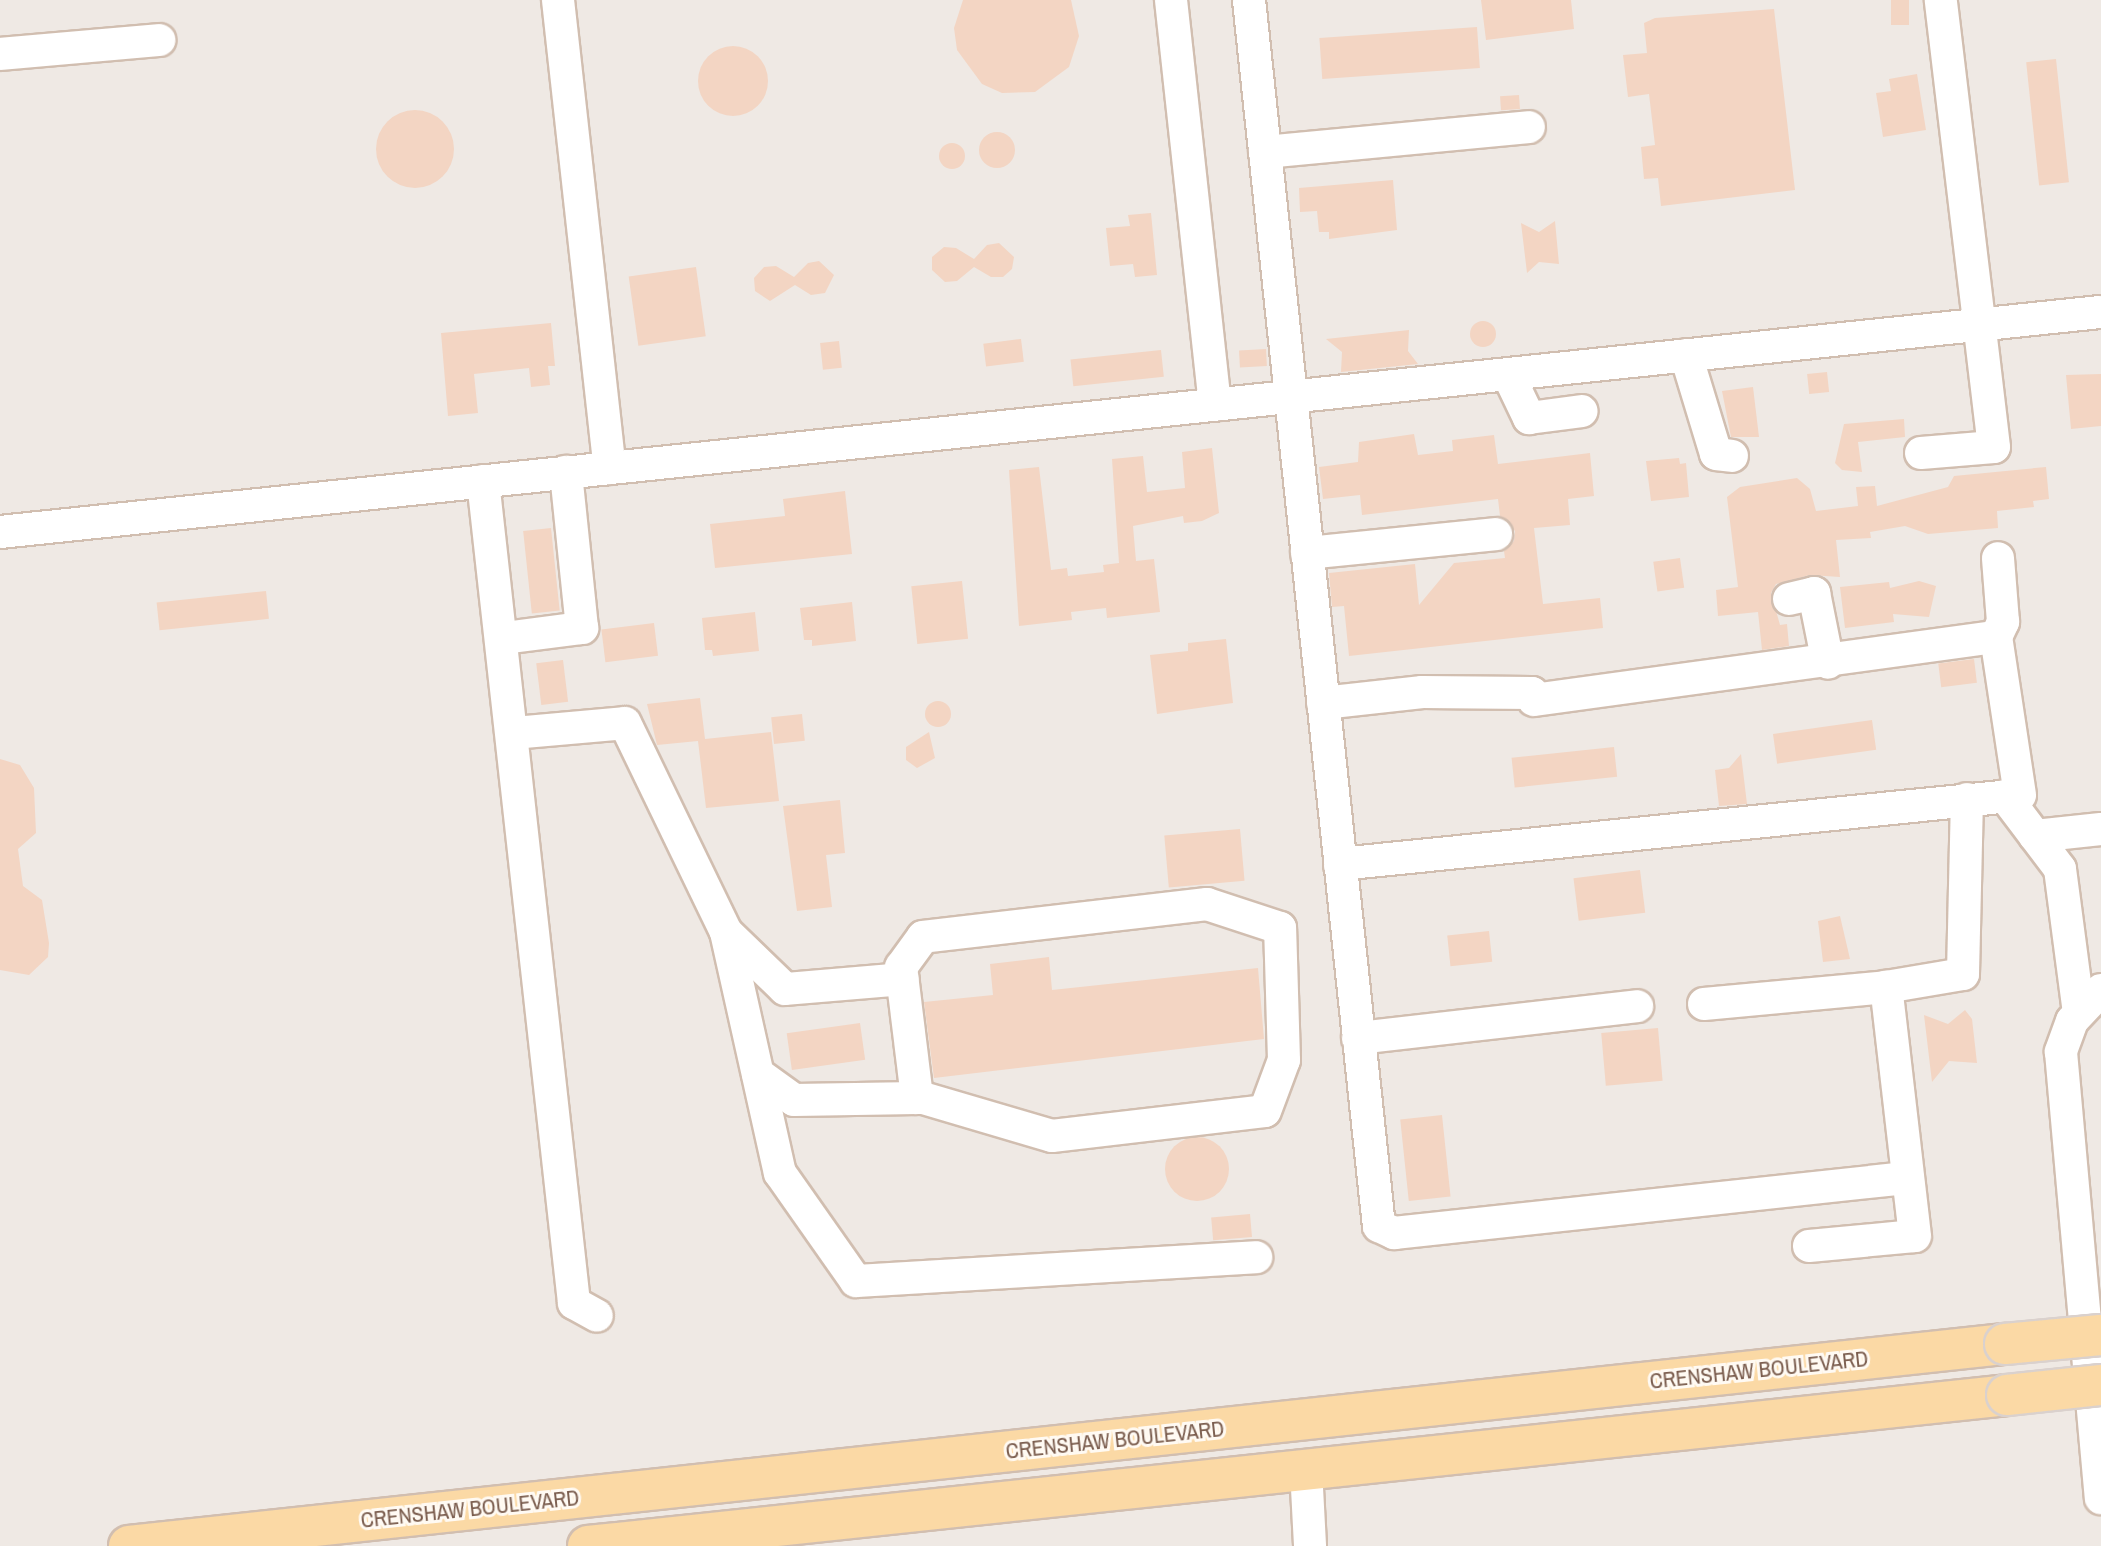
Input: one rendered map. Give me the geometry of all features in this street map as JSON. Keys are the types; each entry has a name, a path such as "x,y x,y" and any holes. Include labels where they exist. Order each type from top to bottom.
{"main road":[{"name":"CRENSHAW BOULEVARD","path":"129,1546 2101,1335"},
{"path":"588,1546 689,1541 1306,1469 2101,1385"}],"lane":[{"path":"558,0 610,468"},
{"path":"1171,0 1215,405"},
{"path":"1249,0 1376,1217 1386,1232 1906,1178"},
{"path":"1921,453 1994,447 1941,0"},
{"path":"0,54 159,40"},
{"path":"1265,152 1529,127"},
{"path":"0,532 2101,312"},
{"path":"1686,355 1716,454 1732,456"},
{"path":"1508,374 1529,418 1582,411"},
{"path":"504,638 582,628 566,472"},
{"path":"483,481 504,638 574,1303 597,1316"},
{"path":"1307,553 1496,534"},
{"path":"1340,864 2020,795 1996,637 2003,622 1998,558"},
{"path":"1789,599 1814,593 1828,663"},
{"path":"1323,703 1422,692 1532,693 1534,700 1828,663 1996,637"},
{"path":"514,733 625,723 726,932 780,1173 856,1281 1256,1257"},
{"path":"2005,796 2060,869 2079,1013"},
{"path":"1704,1004 1886,987 1963,974 1967,799"},
{"path":"2035,836 2101,829"},
{"path":"758,1074 794,1100 917,1098 1052,1136 1265,1111 1284,1060 1280,928 1207,904 923,937 901,967 917,1098"},
{"path":"726,932 785,989 903,979"},
{"path":"1809,1246 1915,1236 1886,987"},
{"path":"2101,990 2079,1013 2061,1052 2061,1103 2101,1498"},
{"path":"1358,1038 1637,1006"},
{"path":"1306,1469 1310,1546"}],"shaded area":[{"path":"0,0 2101,0 2101,1546 0,1546"}],"building":[{"path":"963,0 1071,0 1079,36 1069,67 1035,92 1002,93 982,84 957,50 954,28"},
{"path":"1481,0 1571,0 1574,29 1486,40"},
{"path":"1891,0 1909,0 1909,25 1891,25"},
{"path":"1774,9 1795,190 1661,206 1658,178 1644,179 1641,147 1655,145 1649,94 1628,97 1623,55 1647,53 1644,23 1655,18"},
{"path":"1477,27 1480,68 1322,79 1319,38"},
{"path":"733,46 758,56 768,81 758,106 733,116 708,106 698,81 708,56"},
{"path":"2056,59 2069,182 2039,185 2026,62"},
{"path":"1917,74 1926,130 1883,137 1876,93 1891,91 1889,79"},
{"path":"1519,95 1520,109 1501,110 1500,96"},
{"path":"415,110 430,113 443,121 451,134 454,149 451,164 443,177 430,185 415,188 400,185 387,177 379,164 376,149 379,134 387,121 400,113"},
{"path":"997,132 1010,137 1015,150 1010,163 997,168 984,163 979,150 984,137"},
{"path":"952,143 961,147 965,156 961,165 952,169 943,165 939,156 943,147"},
{"path":"1393,180 1397,230 1329,239 1329,232 1319,232 1317,211 1300,212 1299,188"},
{"path":"1151,213 1157,275 1135,277 1133,264 1110,266 1106,228 1130,226 1128,215"},
{"path":"1555,221 1559,264 1539,262 1527,273 1521,223 1539,232"},
{"path":"999,243 1014,257 1012,269 1003,277 991,277 974,267 957,281 945,282 932,270 932,257 944,247 956,248 974,259 987,245"},
{"path":"819,261 834,275 825,293 811,295 795,285 770,301 755,291 754,278 764,267 776,266 794,277 808,263"},
{"path":"696,267 706,336 638,346 629,276"},
{"path":"1483,321 1492,325 1496,334 1492,343 1483,347 1474,343 1470,334 1474,325"},
{"path":"551,323 555,366 548,366 550,385 531,387 529,368 474,374 478,413 448,416 441,333"},
{"path":"1409,330 1408,351 1418,364 1341,372 1342,352 1326,339"},
{"path":"1021,339 1024,362 986,366 983,344"},
{"path":"839,341 842,368 823,370 820,343"},
{"path":"1266,349 1267,366 1240,367 1239,350"},
{"path":"1161,350 1164,377 1073,386 1070,360"},
{"path":"1827,372 1829,392 1809,394 1807,374"},
{"path":"2101,374 2101,426 2071,429 2066,375"},
{"path":"1753,387 1759,437 1731,437 1722,391"},
{"path":"1904,419 1905,437 1858,442 1862,472 1842,470 1835,463 1844,424"},
{"path":"1414,434 1418,455 1453,451 1452,440 1494,435 1498,464 1590,453 1594,496 1568,499 1570,525 1534,528 1543,604 1600,598 1603,628 1349,656 1344,606 1332,607 1329,573 1415,564 1419,605 1454,563 1505,558 1504,551 1514,541 1515,531 1500,516 1498,499 1362,515 1360,495 1323,499 1319,467 1358,462 1359,442"},
{"path":"1212,448 1219,513 1202,521 1184,523 1183,516 1133,526 1136,561 1154,559 1160,612 1107,618 1106,608 1071,612 1072,620 1019,626 1009,470 1039,467 1051,570 1067,568 1068,576 1104,572 1103,565 1119,563 1112,459 1143,456 1147,492 1185,488 1182,452"},
{"path":"1679,458 1680,464 1686,463 1689,497 1651,501 1646,461"},
{"path":"2046,467 2049,499 2033,501 2034,507 1997,511 1998,528 1928,534 1905,526 1870,532 1871,538 1836,540 1840,577 1810,575 1776,584 1771,593 1780,625 1787,624 1789,646 1762,650 1758,612 1718,616 1716,590 1738,587 1727,497 1740,487 1797,478 1810,489 1816,511 1858,506 1856,487 1875,486 1877,506 1948,487 1954,476"},
{"path":"845,491 852,554 715,568 710,524 785,516 783,499"},
{"path":"551,528 560,611 532,613 523,531"},
{"path":"1680,558 1684,588 1657,591 1653,562"},
{"path":"962,581 968,639 917,644 911,586"},
{"path":"1919,581 1936,586 1929,617 1893,614 1894,622 1845,628 1840,587 1889,582 1890,588"},
{"path":"266,591 269,619 160,630 157,602"},
{"path":"852,602 856,641 812,646 812,640 804,640 800,608"},
{"path":"755,612 759,651 713,656 712,650 705,650 702,618"},
{"path":"654,623 658,656 605,662 601,629"},
{"path":"1226,639 1233,703 1157,714 1150,655 1188,651 1188,643"},
{"path":"1974,659 1977,683 1941,687 1938,663"},
{"path":"563,660 568,702 541,705 536,663"},
{"path":"700,698 705,739 771,732 779,801 706,808 698,741 657,745 647,704"},
{"path":"938,701 947,705 951,714 947,723 938,727 929,723 925,714 929,705"},
{"path":"802,714 805,741 774,744 771,717"},
{"path":"1872,720 1876,750 1777,764 1773,734"},
{"path":"929,732 935,758 917,768 906,760 906,747"},
{"path":"1614,747 1617,777 1515,788 1512,758"},
{"path":"1741,754 1747,804 1719,806 1715,770 1729,768"},
{"path":"0,759 20,765 34,788 36,833 18,849 23,886 42,900 49,943 48,957 29,975 0,970"},
{"path":"840,800 845,853 826,855 832,907 797,911 783,806"},
{"path":"1240,829 1245,881 1169,887 1164,836"},
{"path":"1640,870 1645,913 1579,921 1573,878"},
{"path":"1840,916 1850,959 1823,962 1818,921"},
{"path":"1489,931 1492,962 1450,966 1447,935"},
{"path":"1049,957 1052,990 1258,968 1264,1039 934,1078 924,1002 993,995 990,964"},
{"path":"1965,1010 1972,1019 1977,1063 1949,1061 1932,1082 1924,1015 1948,1024"},
{"path":"860,1023 865,1060 792,1070 787,1033"},
{"path":"1658,1028 1663,1081 1606,1086 1601,1033"},
{"path":"1442,1115 1451,1197 1409,1201 1400,1119"},
{"path":"1197,1137 1215,1143 1223,1151 1229,1169 1223,1187 1215,1195 1197,1201 1179,1195 1171,1187 1165,1169 1171,1151 1179,1143"},
{"path":"1250,1214 1252,1237 1213,1240 1211,1217"}]}
